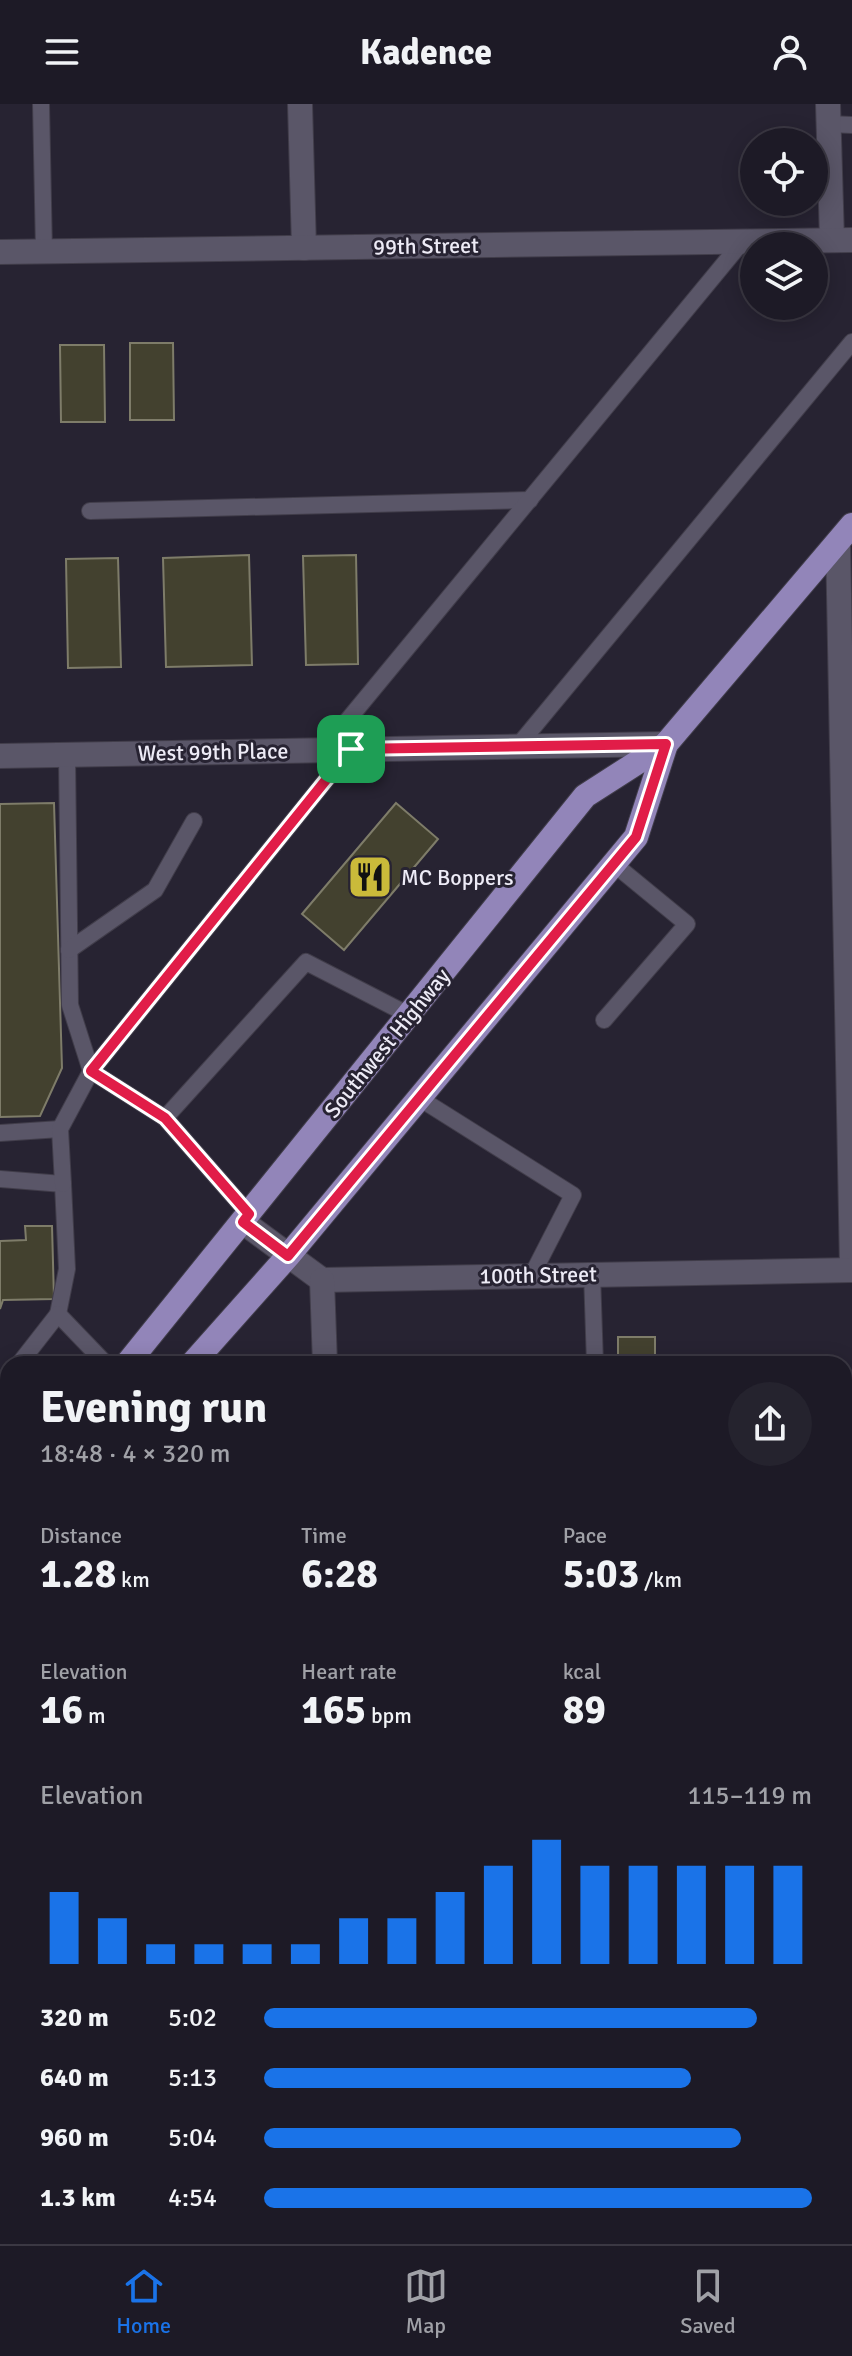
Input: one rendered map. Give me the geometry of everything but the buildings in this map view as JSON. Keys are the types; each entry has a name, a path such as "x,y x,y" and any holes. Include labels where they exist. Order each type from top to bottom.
{"main road":[{"name":"Southwest Highway","path":"134,1356 585,796 666,744 845,533"},
{"name":"Southwest Highway","path":"199,1356 288,1256 636,837 666,744"}],"street":[{"path":"300,104 304,248"},
{"path":"836,118 842,240"},
{"name":"99th Street","path":"0,252 740,242"},
{"path":"845,533 852,1269"},
{"name":"West 99th Place","path":"0,756 666,744"},
{"path":"246,1218 288,1256 322,1280 325,1356"},
{"name":"100th Street","path":"322,1280 852,1269"}],"lane":[{"path":"41,104 44,251"},
{"path":"323,750 740,244"},
{"path":"517,747 852,342"},
{"path":"90,511 530,500"},
{"path":"25,1356 58,1314 67,1269 60,1129 91,1071 351,749"},
{"path":"67,755 70,1005 91,1071 165,1118 246,1218"},
{"path":"69,950 155,890 194,821"},
{"path":"604,1020 687,924 614,864"},
{"path":"165,1118 306,962 409,1015"},
{"path":"419,1098 573,1195 532,1275"},
{"path":"0,1133 60,1129"},
{"path":"0,1179 63,1184"},
{"path":"592,1273 595,1356"},
{"path":"58,1314 98,1356"}],"place":[{"name":"MC Boppers","path":"370,877"}],"route":[{"path":"666,744 636,837 288,1256 243,1222 249,1214 165,1118 91,1071 351,749 666,744"}]}
